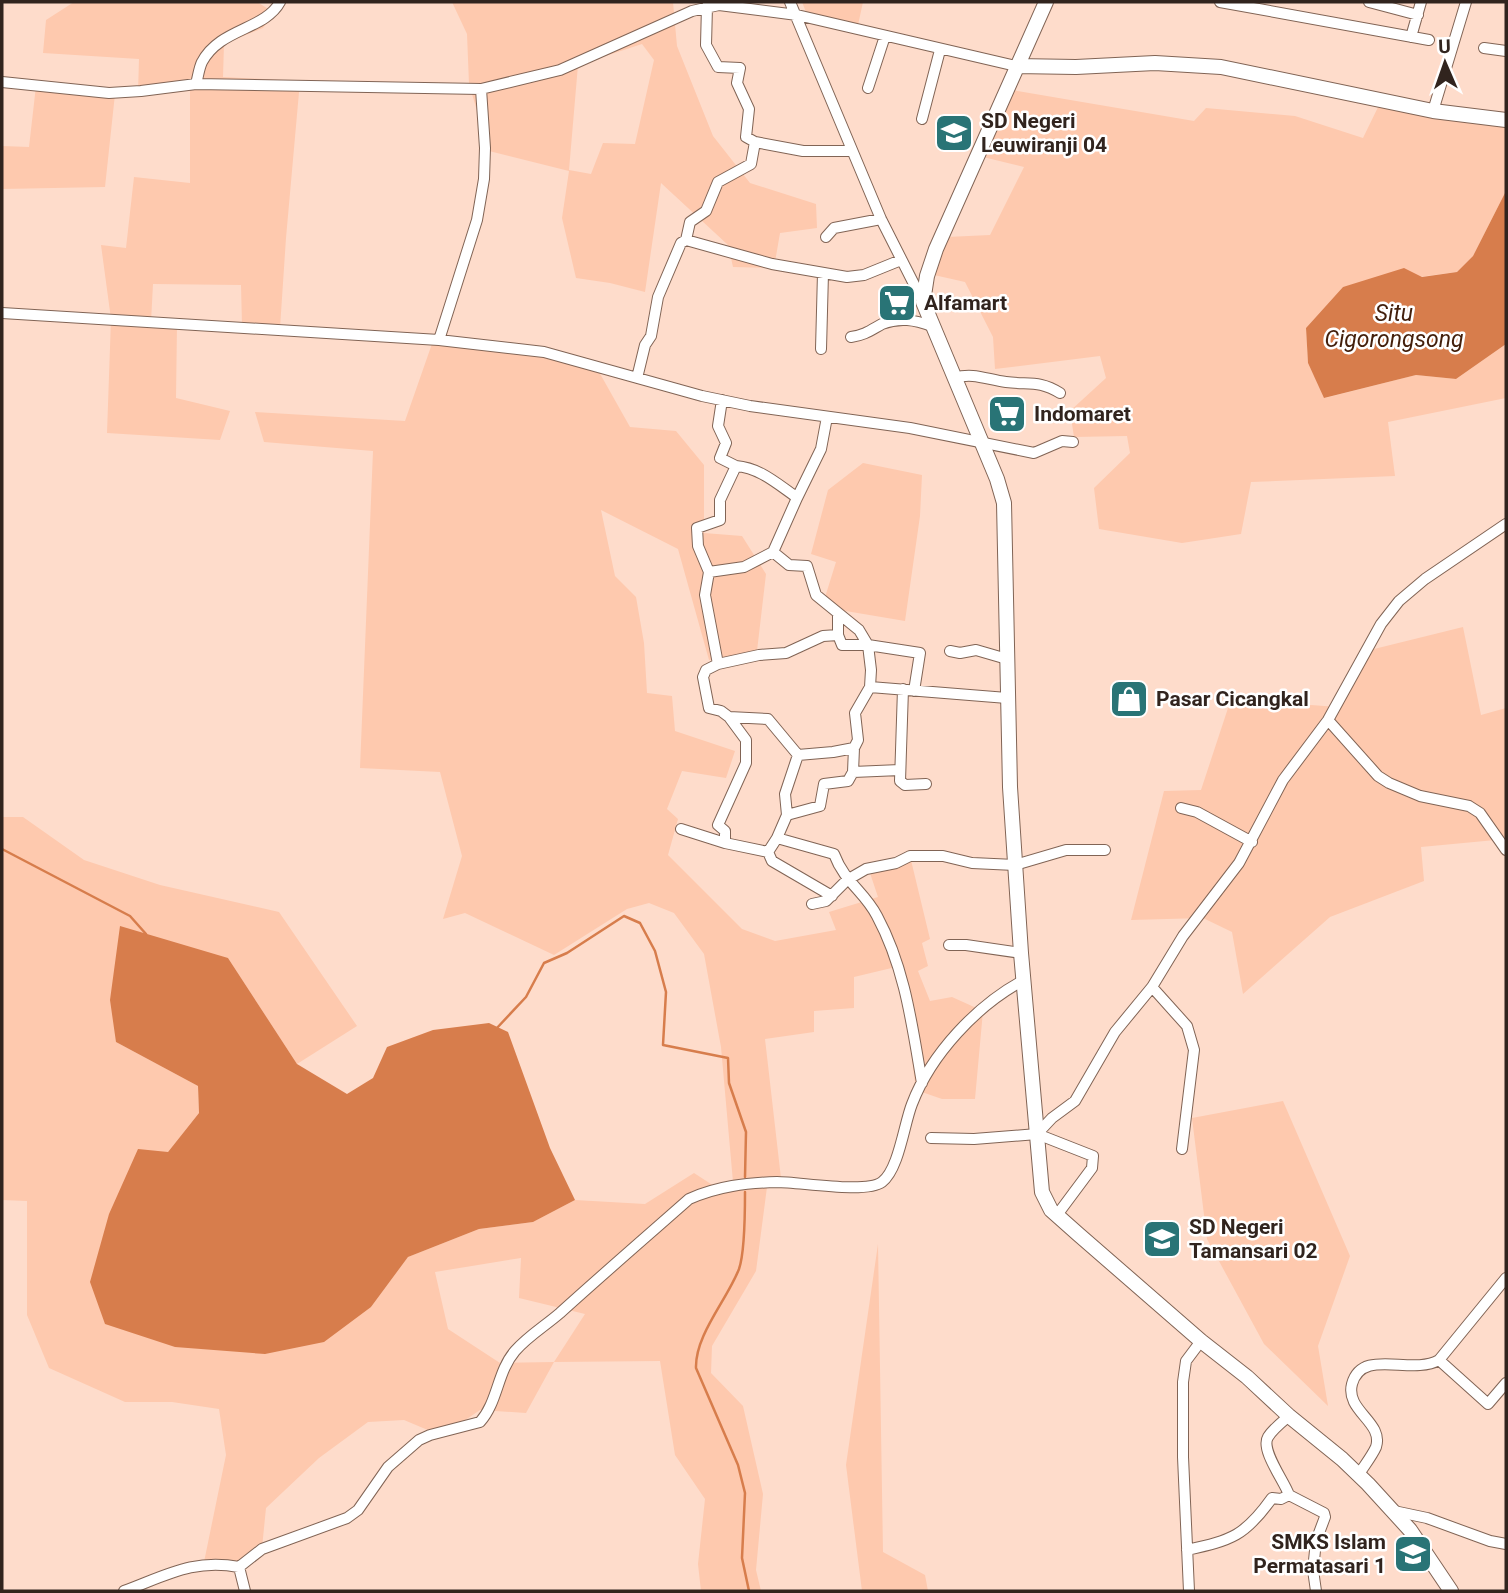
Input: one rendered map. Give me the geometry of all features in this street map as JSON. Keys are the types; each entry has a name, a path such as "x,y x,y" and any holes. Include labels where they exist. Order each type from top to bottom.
{"main road":[{"path":"1046,2 936,249 927,276 923,302 983,443 1004,503 1007,698 1015,865 1042,1192 1047,1204 1057,1215 1359,1474 1394,1511 1451,1591"},
{"path":"1016,66 1076,67 1155,63 1221,67 1433,111 1506,120"}],"street":[{"path":"196,84 201,63 215,45 264,18 280,2"},
{"path":"684,2 692,11"},
{"path":"790,2 881,219 923,302"},
{"path":"1220,2 1277,7 1429,40"},
{"path":"1369,2 1418,15"},
{"path":"1411,37 1422,2"},
{"path":"1433,111 1466,2"},
{"path":"2,82 108,93 196,84 481,89 560,70 692,11 719,5 797,15 1016,66"},
{"path":"707,6 706,45 718,66 740,68 737,83 748,109 746,137 755,142 803,151 852,151"},
{"path":"869,88 885,36"},
{"path":"1484,48 1506,48"},
{"path":"922,119 940,50"},
{"path":"439,340 477,220 484,179 481,89"},
{"path":"637,378 645,345 651,335 663,281 681,243 686,240 690,222 706,211 718,182 751,164 755,142"},
{"path":"826,237 834,228 881,219"},
{"path":"686,240 772,264 847,277 864,275 901,260"},
{"path":"821,349 823,273"},
{"path":"2,313 439,340 544,352 722,400 910,428 1034,453 1040,453 1062,441 1073,442"},
{"path":"851,337 865,335 883,324 913,318 932,326"},
{"path":"955,378 972,375 1007,382 1036,382 1048,385 1060,393"},
{"path":"722,400 718,426 726,443 720,458 736,466 750,467 762,473 797,498"},
{"path":"709,572 744,567 773,552 821,449 827,417"},
{"path":"718,664 705,595 709,572 698,546 697,528 720,520 720,500 736,466"},
{"path":"1037,1134 1052,1118 1075,1101 1115,1032 1152,987 1183,936 1239,863 1283,780 1328,720 1375,635 1399,601 1425,579 1506,524"},
{"path":"773,552 789,565 807,566 816,595 859,630 868,645 871,670 870,687 855,713 858,740 854,748 853,772 848,781 824,785 820,806 787,815"},
{"path":"838,612 838,635 842,645 868,645 920,653 909,690 900,770 902,784 926,784"},
{"path":"725,843 725,831 718,825 746,762 746,740 729,717 721,711 709,708 703,677 706,670 718,664 759,655 786,653 824,636 838,635"},
{"path":"950,650 960,653 976,650 1007,659"},
{"path":"870,687 1007,698"},
{"path":"729,717 768,719 798,755"},
{"path":"1328,720 1378,776 1420,796 1469,806 1480,813 1506,850"},
{"path":"798,755 854,748"},
{"path":"768,852 787,815 785,794 798,755"},
{"path":"853,772 900,770"},
{"path":"1181,808 1197,812 1252,842"},
{"path":"681,830 768,852"},
{"path":"1493,832 1506,834"},
{"path":"777,838 834,854 841,872 869,902 897,960 909,1004 922,1083"},
{"path":"811,904 821,904 847,880 866,869 919,855 943,856 972,863 1015,865 1066,850 1105,850"},
{"path":"768,852 772,860 832,896"},
{"path":"949,945 1021,953"},
{"path":"124,1591 186,1567 204,1563 239,1567 262,1549 347,1518 358,1510 388,1467 419,1440 480,1422 490,1408 501,1371 528,1337 557,1316 690,1199 710,1190 751,1184 780,1182 863,1188 882,1182 891,1172 912,1102 948,1042 1010,987 1024,980"},
{"path":"1152,987 1188,1026 1194,1050 1182,1149"},
{"path":"931,1138 974,1139 1037,1134 1093,1156 1092,1168 1057,1215"},
{"path":"1359,1474 1376,1446 1376,1435 1352,1399 1354,1379 1361,1370 1372,1364 1418,1367 1438,1360 1506,1279"},
{"path":"1189,1591 1182,1382 1186,1361 1201,1341"},
{"path":"1438,1360 1488,1404 1506,1382"},
{"path":"1289,1416 1266,1442 1275,1470 1286,1483 1289,1495 1324,1513 1316,1541 1313,1570 1316,1591"},
{"path":"1187,1550 1228,1540 1243,1532 1272,1498 1280,1499 1289,1495"},
{"path":"1394,1511 1427,1518 1490,1541 1506,1544"},
{"path":"239,1567 245,1591"}],"shaded area":[{"path":"74,2 257,2 275,13 263,28 224,44 223,77 300,81 280,328 242,325 241,285 153,284 151,322 177,325 176,398 230,411 220,440 107,433 111,319 101,245 126,248 134,177 190,183 190,89 138,93 139,59 43,53 46,20"},
{"path":"452,2 673,2 677,46 713,136 750,183 816,204 817,228 780,233 774,268 733,267 728,245 661,183 645,292 576,278 562,218 569,171 489,151 469,84 467,34","holes":["642,44 654,60 635,144 603,143 591,174 569,170 578,65"]},
{"path":"802,2 863,2 858,25 806,12"},
{"path":"36,86 115,94 105,187 2,189 2,146 29,147"},
{"path":"1012,90 1194,121 1206,108 1295,116 1363,138 1381,101 1506,123 1506,191 1473,256 1457,272 1343,287 1306,328 1308,363 1325,398 1416,375 1456,379 1506,344 1506,398 1388,422 1395,476 1251,482 1241,534 1182,543 1099,529 1094,488 1130,453 1127,436 1074,437 1070,411 1106,378 1100,356 995,369 993,337 965,282 934,275 947,237 990,235 1024,167 983,157"},
{"path":"434,338 594,363 630,427 676,431 704,465 704,533 742,536 766,574 757,651 709,660 678,549 601,510 615,576 636,597 644,643 647,693 672,696 675,731 735,751 726,778 682,771 667,809 678,819 668,855 742,929 775,941 836,930 829,912 878,897 870,873 910,856 930,939 922,943 928,966 918,971 930,1001 952,997 983,1011 975,1099 942,1099 916,1090 900,966 854,977 854,1008 814,1011 814,1032 765,1039 782,1187 767,1187 756,1271 712,1346 711,1373 743,1406 763,1494 756,1570 761,1591 701,1591 698,1564 705,1499 675,1455 660,1361 554,1362 526,1413 480,1410 442,1436 404,1420 368,1422 319,1458 266,1508 262,1548 237,1563 204,1562 226,1455 219,1409 172,1402 125,1402 49,1368 27,1315 27,1201 2,1200 2,817 23,817 84,860 160,885 279,912 357,1026 297,1064 228,958 116,1042 198,1086 199,1113 168,1152 371,1307 408,1257 479,1229 533,1222 575,1200 645,1204 694,1173 714,1186 733,1182 721,1047 704,954 674,913 649,903 627,909 554,955 465,913 443,919 462,856 440,772 360,768 373,451 264,442 255,412 405,421","holes":["521,1258 519,1298 585,1314 554,1362 500,1363 448,1329 435,1272"]},
{"path":"863,463 922,475 920,516 905,621 822,607 836,562 811,554 828,490"},
{"path":"1463,627 1481,715 1506,708 1506,839 1421,847 1424,881 1330,917 1243,994 1232,932 1203,918 1131,920 1164,791 1201,790 1231,699 1338,707 1370,650"},
{"path":"1283,1101 1350,1256 1318,1346 1328,1406 1264,1344 1207,1239 1192,1118"},
{"path":"878,1244 883,1552 925,1575 928,1591 862,1591 846,1465"}],"water":[{"name":"Situ Cigorongsong","path":"1506,191 1506,344 1456,379 1416,375 1324,398 1308,363 1306,328 1343,287 1404,268 1422,277 1457,272 1473,256"},
{"path":"120,926 228,958 297,1064 347,1094 373,1078 387,1047 433,1030 489,1023 508,1032 550,1148 575,1200 533,1222 479,1229 408,1257 371,1307 324,1342 265,1354 175,1347 105,1324 90,1282 109,1214 138,1149 168,1152 199,1113 198,1086 116,1042 110,1000"}],"waterway":[{"path":"2,849 130,916 146,934"},
{"path":"496,1029 526,997 544,963 567,953 624,916 640,923 655,951 666,992 663,1045 728,1058 729,1083 746,1132 745,1177"},
{"path":"745,1192 741,1262 734,1281 706,1330 696,1368 738,1465 745,1493 742,1558 749,1591"}],"place":[{"name":"SD Negeri Leuwiranji 04","path":"954,133"},
{"name":"Alfamart","path":"897,303"},
{"name":"Indomaret","path":"1007,414"},
{"name":"Pasar Cicangkal","path":"1129,699"},
{"name":"SD Negeri Tamansari 02","path":"1162,1239"},
{"name":"SMKS Islam Permatasari 1","path":"1413,1554"}]}
